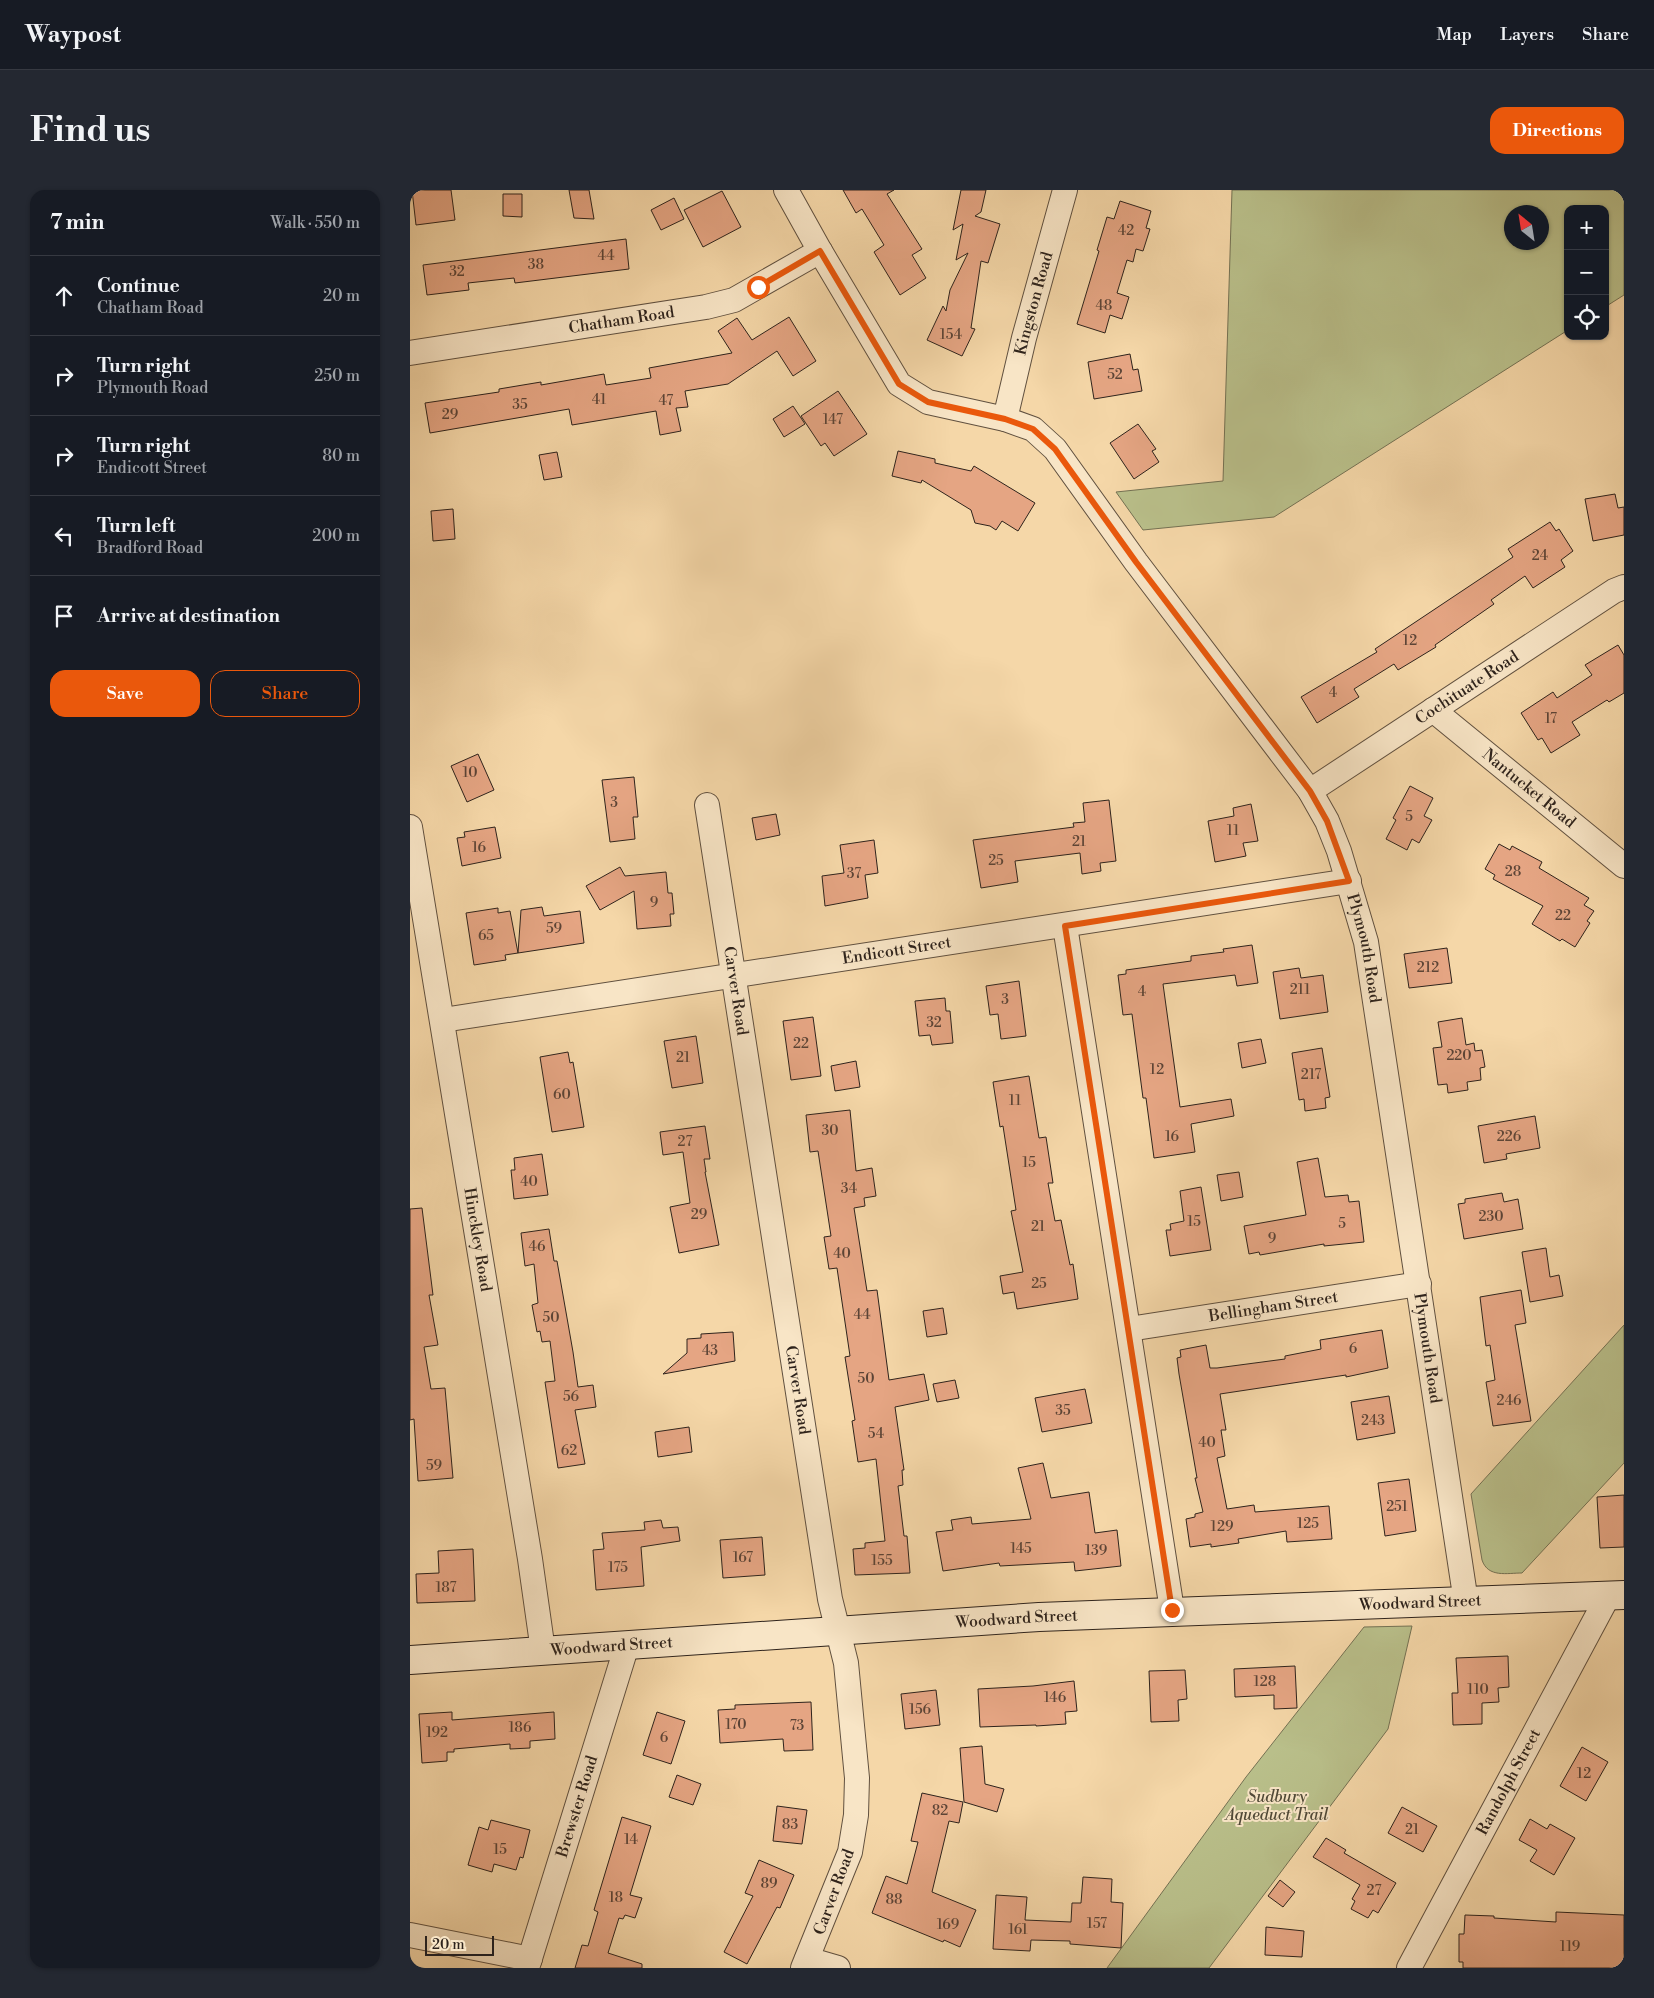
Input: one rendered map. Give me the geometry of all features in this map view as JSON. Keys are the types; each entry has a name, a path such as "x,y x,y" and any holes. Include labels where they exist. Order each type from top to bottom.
{"street":[{"name":"Plymouth Road","path":"786,190 899,384 928,402 1005,419 1033,429 1055,449 1136,562 1310,791 1327,821 1349,881 1366,942 1466,1602"},
{"name":"Kingston Road","path":"1005,419 1024,338 1065,190"},
{"name":"Chatham Road","path":"410,353 706,307 734,300 820,251"},
{"name":"Cochituate Road","path":"1310,791 1614,590 1624,587"},
{"name":"Nantucket Road","path":"1433,710 1624,866"},
{"name":"Carver Road","path":"707,805 830,1599 846,1663 857,1778 856,1815 850,1852 805,1964"},
{"name":"Hinckley Road","path":"410,827 530,1559 543,1651"},
{"name":"Endicott Street","path":"443,1020 1349,881"},
{"path":"1065,926 1172,1610"},
{"name":"Bellingham Street","path":"1129,1329 1419,1284"},
{"name":"Woodward Street","path":"410,1660 1040,1616 1172,1610 1466,1602 1616,1595"},
{"name":"Randolph Street","path":"1409,1968 1616,1595"},
{"name":"Brewster Road","path":"528,1963 627,1645"},
{"path":"410,1935 528,1963"},
{"path":"805,1964 838,1968"}],"green space":[{"path":"1232,190 1624,190 1624,295 1609,304 1609,205 1564,205 1564,333 1274,517 1143,530 1116,492 1223,481"},
{"path":"1624,1325 1624,1463 1522,1573 1504,1574 1489,1570 1482,1560 1471,1494"},
{"name":"Sudbury Aqueduct Trail","path":"1412,1626 1388,1729 1209,1968 1107,1968 1246,1777 1364,1627"}],"building":[{"path":"412,190 451,190 455,220 416,225"},
{"path":"569,190 589,190 594,219 574,218"},
{"path":"843,190 894,190 887,194 922,249 912,255 926,278 900,295 874,252 884,245 862,209 856,213"},
{"path":"961,190 986,190 981,212 975,216 1000,224 988,263 981,261 971,328 975,329 962,356 927,340 943,306 946,311 950,290 968,253 956,260 963,224 953,230"},
{"path":"722,191 741,227 703,247 684,210"},
{"path":"503,194 522,194 522,217 503,216"},
{"path":"674,198 684,219 661,230 651,210"},
{"path":"1120,201 1151,211 1146,228 1150,229 1143,251 1136,249 1133,262 1127,260 1117,293 1129,297 1122,319 1110,315 1105,333 1077,324 1107,217 1114,219"},
{"path":"626,239 629,269 515,283 514,278 468,283 469,290 427,295 423,265"},
{"path":"789,317 816,361 793,376 777,351 728,384 685,391 688,407 676,408 681,431 660,435 656,411 572,425 569,409 430,433 425,403 499,392 499,389 541,382 541,385 604,374 606,385 651,378 649,368 732,353 718,331 737,318 752,340"},
{"path":"1130,354 1133,370 1138,369 1142,391 1094,399 1088,362"},
{"path":"838,391 867,434 834,456 825,443 821,446 801,416"},
{"path":"793,406 805,424 784,437 773,419"},
{"path":"1138,424 1156,449 1152,451 1159,462 1134,479 1110,443"},
{"path":"898,451 935,459 935,463 971,471 974,466 1035,503 1018,531 1002,521 996,530 990,526 975,523 971,510 922,480 921,483 892,476"},
{"path":"557,452 562,477 544,480 539,455"},
{"path":"1615,494 1618,508 1624,507 1624,535 1593,541 1585,499"},
{"path":"453,509 455,539 433,541 431,511"},
{"path":"1550,522 1556,531 1559,529 1573,551 1561,560 1565,567 1533,588 1525,576 1491,600 1494,604 1435,645 1436,647 1398,670 1394,664 1354,689 1359,697 1317,723 1301,697 1377,652 1375,649 1513,557 1508,549"},
{"path":"1618,645 1624,655 1624,693 1609,702 1607,700 1572,722 1580,735 1551,753 1542,738 1538,740 1521,713 1553,692 1557,698 1592,675 1585,665"},
{"path":"478,754 494,790 467,802 451,766"},
{"path":"634,777 638,817 633,817 635,839 610,842 602,780"},
{"path":"1410,786 1433,798 1424,816 1432,820 1419,843 1412,839 1407,850 1386,839 1396,820 1393,818"},
{"path":"1109,800 1116,861 1100,863 1101,871 1082,874 1080,853 1015,861 1018,882 981,888 973,840 1074,827 1073,823 1085,822 1083,803"},
{"path":"1251,804 1258,841 1243,843 1246,856 1215,862 1208,821 1234,816 1233,808"},
{"path":"776,814 780,835 756,840 752,818"},
{"path":"495,827 501,858 462,866 457,838 465,837 464,832"},
{"path":"874,840 878,873 865,875 868,898 825,906 822,876 844,873 840,845"},
{"path":"1499,844 1510,850 1512,846 1542,862 1539,868 1589,898 1584,905 1594,911 1587,921 1590,923 1575,947 1562,939 1560,941 1532,924 1543,906 1493,879 1495,875 1485,869"},
{"path":"620,867 625,876 666,872 668,893 672,893 674,914 670,914 671,926 637,929 634,891 600,910 586,886"},
{"path":"542,907 544,916 580,911 584,943 518,953 521,910"},
{"path":"498,908 498,913 510,911 518,953 505,955 506,960 474,965 466,913"},
{"path":"1252,945 1258,983 1237,986 1235,975 1163,984 1180,1107 1231,1099 1234,1116 1191,1124 1195,1152 1154,1158 1146,1098 1143,1098 1132,1014 1123,1015 1118,975 1126,974 1126,970 1191,961 1191,956 1224,952 1223,949"},
{"path":"1447,948 1452,983 1409,988 1404,954"},
{"path":"1299,968 1301,978 1323,975 1328,1012 1280,1019 1273,972"},
{"path":"1019,981 1026,1036 1001,1039 998,1014 990,1015 986,986"},
{"path":"945,998 946,1011 950,1011 953,1043 932,1045 930,1035 919,1036 915,1001"},
{"path":"813,1017 821,1076 791,1080 783,1021"},
{"path":"1462,1018 1466,1045 1474,1043 1475,1051 1482,1050 1485,1067 1480,1068 1481,1080 1467,1082 1468,1090 1448,1093 1447,1084 1438,1085 1433,1048 1442,1047 1438,1022"},
{"path":"696,1036 703,1083 672,1088 664,1041"},
{"path":"1261,1039 1266,1063 1242,1068 1238,1043"},
{"path":"1322,1048 1330,1097 1325,1098 1326,1108 1305,1111 1304,1099 1299,1100 1292,1053"},
{"path":"568,1052 570,1063 573,1062 584,1127 552,1132 540,1057"},
{"path":"856,1061 860,1087 835,1091 831,1066"},
{"path":"1029,1076 1039,1138 1046,1137 1053,1183 1048,1183 1055,1221 1061,1220 1070,1265 1073,1264 1078,1299 1017,1309 1014,1292 1003,1294 1000,1276 1023,1272 1011,1211 1016,1210 1003,1126 1000,1127 993,1082"},
{"path":"850,1110 856,1171 872,1168 876,1196 864,1198 865,1206 854,1208 867,1291 877,1290 889,1380 924,1374 929,1400 895,1407 904,1470 902,1470 903,1485 898,1486 904,1536 907,1536 910,1573 855,1575 853,1549 865,1548 865,1543 885,1541 876,1459 858,1462 852,1421 855,1420 845,1357 850,1356 837,1268 829,1269 824,1237 831,1236 818,1151 810,1152 806,1115"},
{"path":"1535,1116 1540,1148 1506,1154 1507,1159 1484,1163 1478,1126"},
{"path":"705,1126 710,1159 704,1159 705,1172 719,1245 679,1253 670,1207 690,1203 683,1152 663,1155 660,1132"},
{"path":"542,1154 548,1195 514,1199 511,1170 515,1170 514,1158"},
{"path":"1318,1158 1325,1197 1348,1195 1349,1202 1359,1201 1364,1242 1324,1246 1324,1244 1260,1255 1259,1252 1249,1254 1244,1226 1306,1215 1297,1162"},
{"path":"1239,1172 1243,1197 1221,1201 1217,1175"},
{"path":"1201,1187 1211,1250 1170,1256 1166,1230 1171,1230 1170,1224 1184,1221 1180,1191"},
{"path":"1502,1193 1504,1202 1518,1199 1523,1229 1464,1239 1458,1204 1465,1203 1465,1199"},
{"path":"422,1208 433,1295 429,1295 438,1345 424,1347 431,1389 445,1388 453,1478 418,1481 414,1419 410,1420 410,1209"},
{"path":"549,1229 554,1261 557,1261 578,1387 593,1385 596,1407 575,1410 585,1464 558,1468 545,1382 555,1381 550,1341 542,1342 540,1331 537,1332 532,1305 538,1303 534,1264 525,1266 521,1233"},
{"path":"1546,1248 1550,1277 1559,1275 1563,1296 1530,1302 1522,1252"},
{"path":"1521,1290 1526,1323 1515,1325 1531,1421 1493,1426 1486,1382 1495,1380 1490,1345 1486,1346 1480,1297"},
{"path":"943,1308 947,1334 927,1337 923,1311"},
{"path":"1382,1330 1388,1368 1346,1377 1346,1375 1220,1394 1226,1430 1221,1430 1225,1456 1217,1458 1227,1509 1254,1505 1255,1512 1329,1506 1332,1539 1287,1542 1286,1531 1238,1539 1239,1543 1211,1547 1211,1544 1190,1547 1186,1519 1195,1517 1195,1514 1203,1512 1195,1478 1197,1478 1179,1374 1177,1358 1181,1357 1180,1350 1206,1345 1210,1368 1217,1368 1285,1359 1285,1356 1321,1349 1320,1340"},
{"path":"733,1332 735,1361 663,1374 687,1353 687,1339 701,1338 701,1334"},
{"path":"955,1380 959,1398 937,1402 933,1384"},
{"path":"1085,1389 1092,1423 1042,1432 1035,1398"},
{"path":"1389,1396 1395,1433 1357,1440 1351,1402"},
{"path":"689,1427 692,1452 658,1457 655,1432"},
{"path":"1043,1463 1051,1498 1089,1492 1095,1533 1117,1530 1121,1566 1075,1571 1074,1562 1000,1566 999,1563 943,1571 936,1532 953,1530 951,1520 971,1517 972,1524 1031,1519 1018,1468"},
{"path":"1409,1479 1416,1531 1385,1536 1378,1483"},
{"path":"1624,1495 1624,1547 1600,1548 1597,1497"},
{"path":"661,1520 663,1528 678,1527 680,1541 641,1547 644,1586 596,1590 593,1550 604,1549 602,1533 645,1530 644,1522"},
{"path":"762,1537 765,1575 723,1578 720,1540"},
{"path":"473,1549 475,1601 417,1603 416,1574 439,1573 438,1551"},
{"path":"1508,1656 1509,1687 1498,1688 1499,1702 1482,1703 1482,1724 1453,1725 1452,1693 1458,1693 1456,1658"},
{"path":"1295,1666 1297,1708 1274,1709 1274,1695 1235,1697 1234,1669"},
{"path":"1185,1670 1187,1699 1178,1700 1179,1721 1151,1722 1149,1671"},
{"path":"1074,1681 1077,1711 1065,1712 1066,1724 980,1727 978,1689 1033,1686"},
{"path":"936,1690 940,1725 905,1729 901,1694"},
{"path":"811,1702 813,1750 784,1751 783,1739 720,1743 718,1710 735,1709 735,1705"},
{"path":"452,1712 452,1720 554,1712 555,1739 530,1741 530,1748 510,1749 510,1744 454,1749 454,1752 447,1752 447,1761 422,1763 419,1714"},
{"path":"657,1712 685,1721 671,1764 643,1755"},
{"path":"982,1746 985,1784 1004,1789 997,1812 964,1802 960,1748"},
{"path":"1582,1747 1608,1762 1586,1801 1560,1786"},
{"path":"677,1775 701,1784 693,1805 669,1797"},
{"path":"922,1793 963,1802 959,1823 949,1821 932,1892 976,1910 960,1947 872,1913 886,1876 907,1884 918,1842 911,1841"},
{"path":"777,1806 807,1810 802,1844 773,1841"},
{"path":"1402,1807 1437,1826 1423,1852 1388,1833"},
{"path":"622,1817 651,1826 630,1895 642,1898 635,1918 625,1915 623,1919 619,1918 608,1953 642,1964 642,1968 575,1968 582,1945 588,1946 598,1912 594,1910"},
{"path":"1530,1819 1547,1829 1550,1824 1575,1838 1554,1875 1530,1861 1537,1850 1519,1840"},
{"path":"491,1820 530,1830 523,1858 520,1857 516,1870 494,1864 492,1872 468,1865 479,1827 488,1830"},
{"path":"1326,1838 1346,1850 1344,1853 1396,1883 1378,1913 1373,1910 1368,1918 1351,1909 1355,1901 1352,1899 1360,1885 1313,1857"},
{"path":"759,1860 794,1875 780,1908 777,1907 747,1964 724,1952 753,1896 745,1893"},
{"path":"1083,1877 1112,1879 1111,1902 1123,1903 1121,1948 1070,1944 1070,1941 1031,1940 1030,1951 993,1949 996,1895 1027,1897 1025,1920 1071,1922 1072,1903 1081,1903"},
{"path":"1280,1880 1295,1892 1283,1907 1268,1896"},
{"path":"1556,1912 1624,1915 1624,1968 1463,1968 1463,1962 1459,1962 1459,1934 1464,1934 1465,1915 1556,1922"},
{"path":"1266,1927 1304,1931 1302,1957 1265,1955"}],"route":[{"path":"758,287 820,251 899,384 928,402 1005,419 1033,429 1055,449 1136,562 1310,791 1327,821 1349,881 1065,926 1172,1610"}]}
